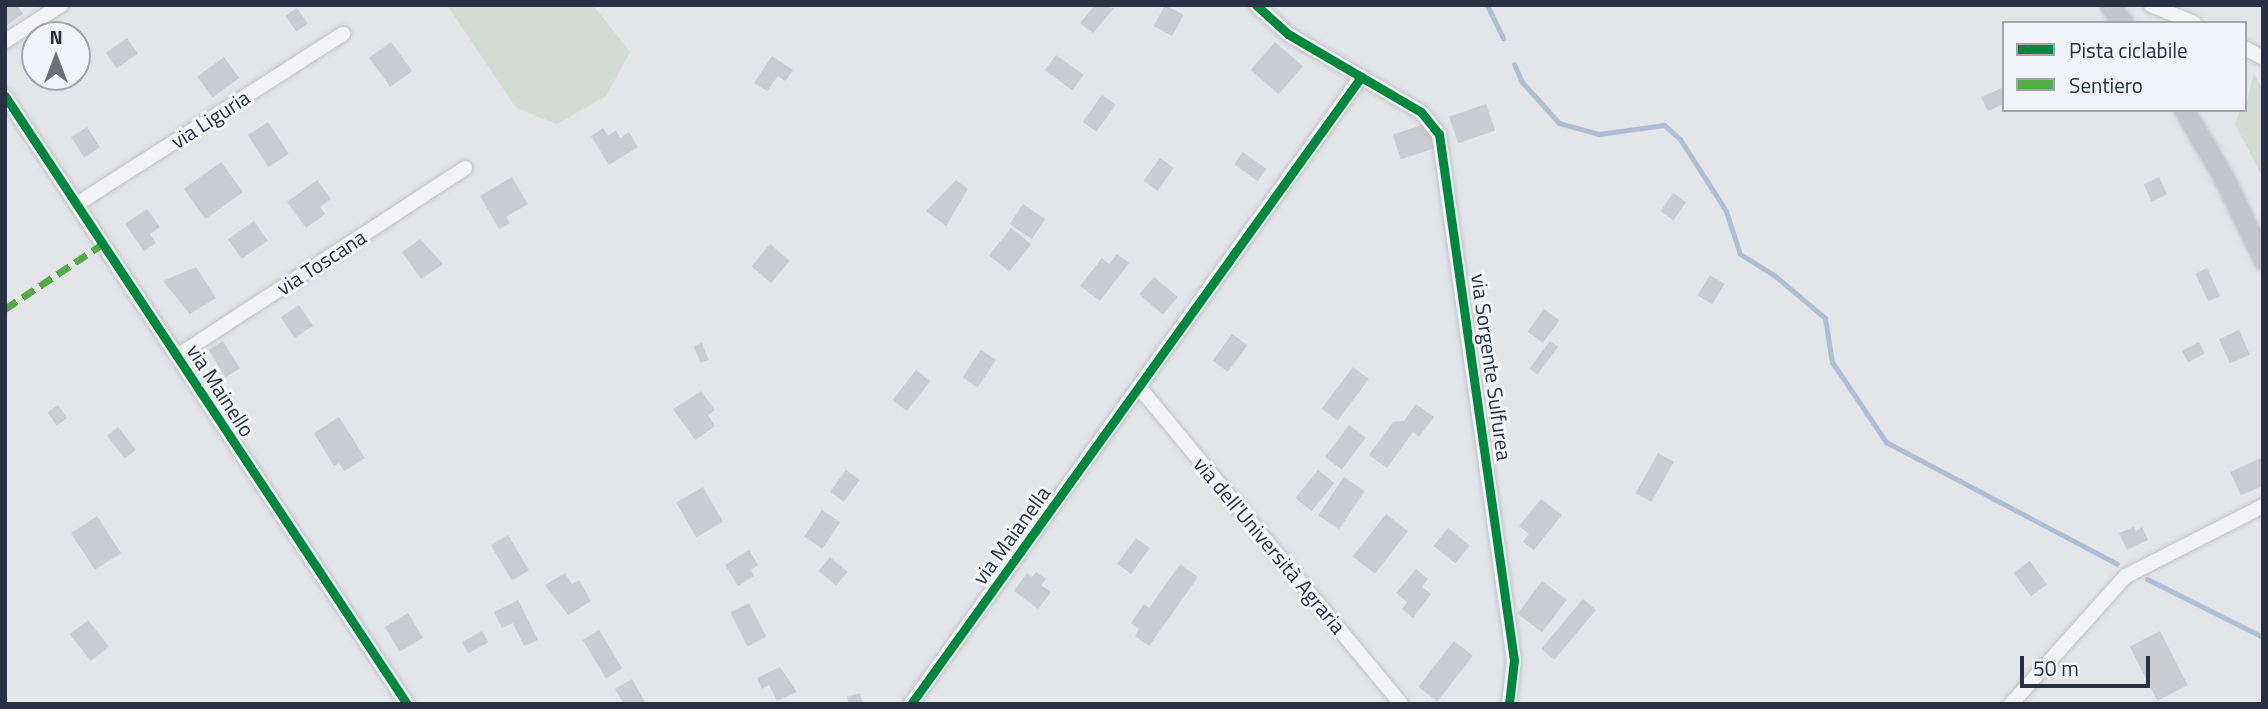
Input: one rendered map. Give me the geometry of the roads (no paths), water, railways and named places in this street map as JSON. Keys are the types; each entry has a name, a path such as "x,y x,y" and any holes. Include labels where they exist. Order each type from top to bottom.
{"main road":[{"path":"2110,5 2122,21"},
{"path":"2185,112 2224,178 2263,259"}],"street":[{"path":"5,41 61,5"},
{"name":"via Sorgente Sulfurea","path":"1256,5 1288,34 1425,115 1441,140 1514,660 1509,704"},
{"path":"2151,5 2189,21"},
{"name":"via Liguria","path":"77,204 343,34"},
{"path":"2247,49 2263,58"},
{"name":"via Maianella","path":"911,704 1361,77"},
{"name":"via Mainello","path":"5,96 407,704"},
{"name":"via Toscana","path":"177,356 465,168"},
{"name":"via dell'Università Agraria","path":"1139,387 1401,704"},
{"path":"2011,704 2126,576 2263,506"}],"waterway":[{"path":"1487,5 1503,38"},
{"path":"1514,64 1522,82 1559,123 1599,134 1664,125 1680,139 1726,211 1740,254 1774,275 1825,318 1832,362 1886,442 2117,564"},
{"path":"2147,579 2263,637"}]}
